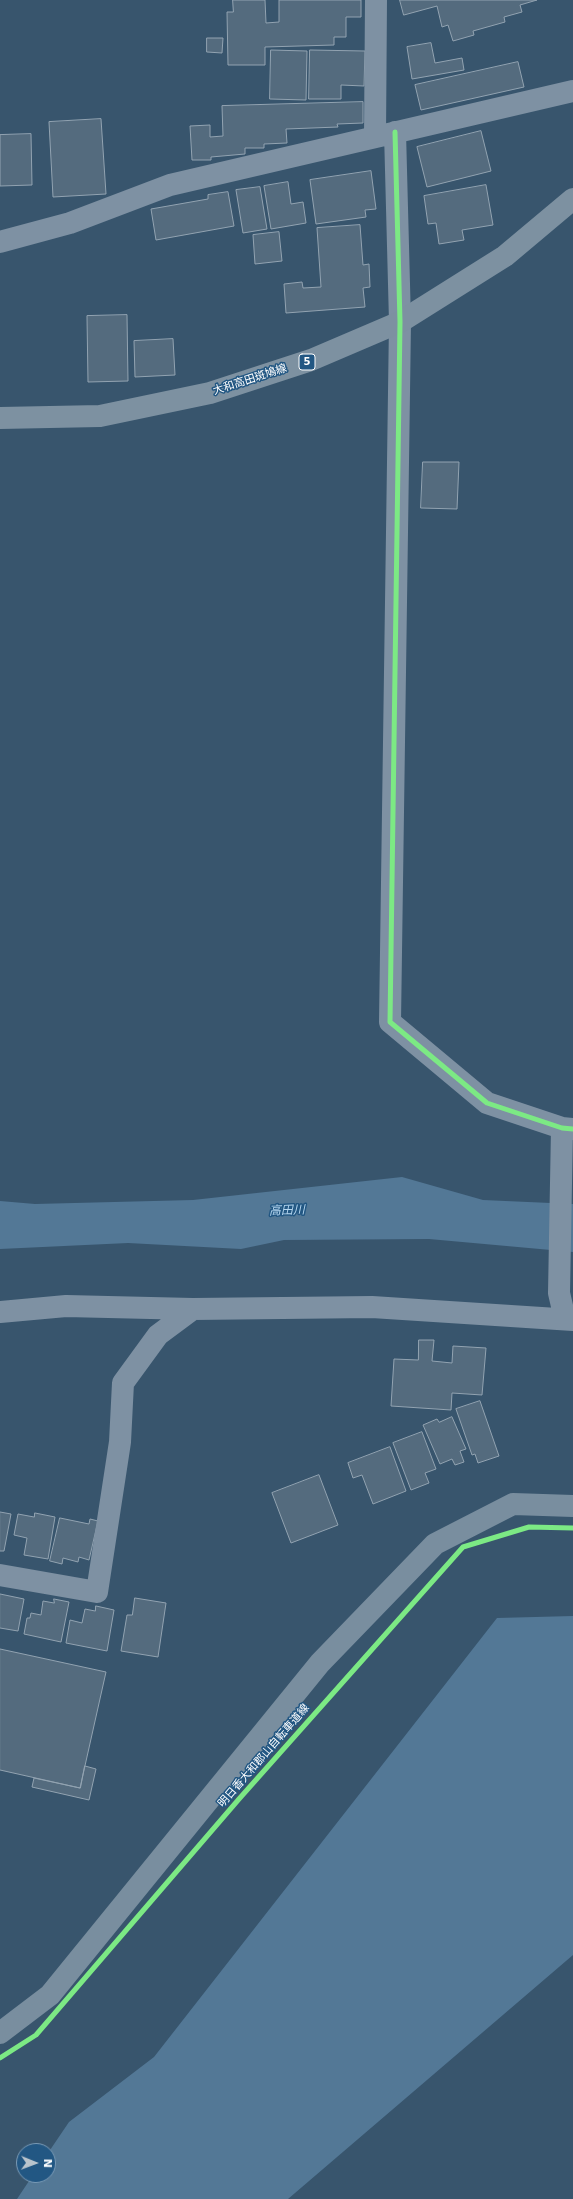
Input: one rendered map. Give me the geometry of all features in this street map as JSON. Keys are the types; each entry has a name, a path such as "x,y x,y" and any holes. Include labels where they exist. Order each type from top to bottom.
{"main road":[{"name":"大和高田斑鳩線","path":"0,418 100,416 210,393 311,360 400,322 505,256 573,199"}],"street":[{"path":"0,1312 66,1306 193,1309 372,1307 569,1319 559,1293 562,1155 568,1128 487,1103 390,1022 400,322 376,0"},
{"path":"0,242 70,223 170,185 573,91"},
{"path":"0,1575 97,1592 120,1442 123,1383 158,1335 193,1309"},
{"path":"0,2034 50,1995 320,1664 435,1544 513,1504 573,1506"}],"water":[{"name":"高田川","path":"402,1177 483,1200 573,1204 573,1252 429,1239 284,1240 241,1249 128,1243 0,1249 0,1201 35,1204 193,1200"},
{"path":"573,1616 573,1955 288,2199 17,2199 28,2183 56,2183 56,2143 55,2143 69,2122 154,2057 497,1618"}],"building":[{"path":"233,0 265,0 266,23 279,22 279,0 361,0 361,17 346,17 346,37 334,37 334,45 265,47 265,65 228,65 227,12 233,12"},
{"path":"400,0 537,0 520,5 522,12 504,17 505,22 473,31 474,35 453,41 448,25 442,27 437,6 404,15"},
{"path":"207,38 223,38 222,53 207,52"},
{"path":"431,43 435,63 462,58 464,70 412,79 407,47"},
{"path":"271,50 307,51 306,100 270,99"},
{"path":"310,50 365,51 364,86 341,85 341,99 309,99"},
{"path":"518,62 524,87 421,110 415,85"},
{"path":"363,102 363,123 337,124 338,127 286,129 287,143 264,144 264,148 245,148 245,154 211,157 211,160 192,160 190,126 210,125 210,137 223,136 222,106"},
{"path":"101,119 106,194 53,197 49,122"},
{"path":"481,131 491,171 427,187 417,147"},
{"path":"31,134 32,185 0,186 0,135"},
{"path":"371,171 376,209 365,210 366,217 316,224 310,180"},
{"path":"288,182 291,204 303,202 306,223 271,229 264,186"},
{"path":"486,185 493,225 462,230 464,240 439,244 436,223 428,224 424,196"},
{"path":"260,187 267,229 243,233 236,190"},
{"path":"228,192 234,226 156,240 151,209 208,199 208,195"},
{"path":"360,225 363,265 369,264 370,287 363,288 365,307 286,313 284,284 302,282 303,288 321,287 317,228"},
{"path":"279,232 282,261 255,264 253,235"},
{"path":"127,315 128,381 88,382 87,316"},
{"path":"173,339 175,375 135,377 134,341"},
{"path":"423,462 459,462 457,509 421,508"},
{"path":"419,1340 434,1340 432,1361 452,1363 453,1346 486,1348 482,1395 452,1393 451,1410 391,1406 394,1359 418,1360"},
{"path":"480,1401 499,1456 478,1463 475,1454 472,1455 456,1409"},
{"path":"452,1417 466,1449 460,1451 464,1462 455,1465 452,1459 440,1464 423,1425 437,1419 439,1422"},
{"path":"422,1432 436,1469 425,1473 429,1483 411,1490 393,1443"},
{"path":"390,1447 406,1491 373,1504 362,1475 353,1478 348,1463"},
{"path":"319,1475 338,1525 291,1543 272,1493"},
{"path":"0,1512 11,1514 4,1551 0,1551"},
{"path":"35,1513 55,1517 48,1559 24,1555 27,1538 14,1535 18,1514 34,1517"},
{"path":"60,1518 89,1524 90,1519 98,1521 89,1560 79,1557 78,1562 63,1558 62,1564 50,1561"},
{"path":"0,1594 24,1599 18,1631 0,1628"},
{"path":"135,1598 166,1603 158,1657 121,1651 127,1615 132,1615"},
{"path":"54,1599 69,1602 61,1642 24,1634 27,1618 30,1618 31,1613 41,1615 43,1601 54,1603"},
{"path":"96,1606 114,1610 107,1651 66,1643 70,1620 82,1623 85,1609 95,1611"},
{"path":"0,1649 106,1672 80,1788 0,1770"},
{"path":"85,1766 96,1769 89,1800 32,1787 34,1778 80,1788"}],"cycle path":[{"path":"395,132 400,322 390,1022 487,1103 562,1128 573,1129"},
{"name":"明日香大和郡山自転車道線","path":"0,2058 36,2035 239,1799 463,1547 529,1527 573,1528"}]}
